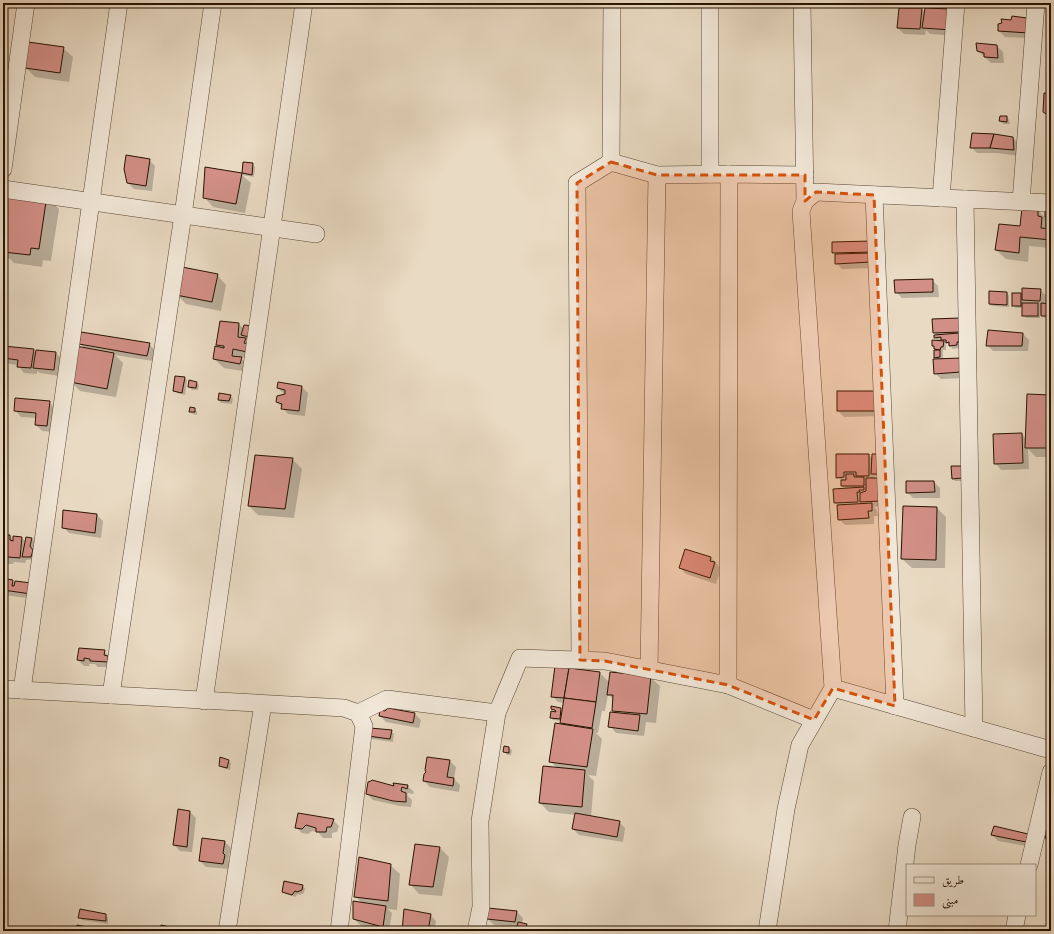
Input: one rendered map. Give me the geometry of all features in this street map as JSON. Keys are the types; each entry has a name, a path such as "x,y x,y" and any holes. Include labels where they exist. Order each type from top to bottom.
{"street":[{"path":"3,169 26,3"},
{"path":"22,690 119,3"},
{"path":"110,695 183,215 213,3"},
{"path":"204,701 304,3"},
{"path":"611,162 612,3"},
{"path":"710,3 710,174"},
{"path":"802,3 806,201"},
{"path":"941,198 956,3"},
{"path":"1021,202 1036,3"},
{"path":"580,660 577,183 611,162 657,175 805,175"},
{"path":"728,174 728,685"},
{"path":"649,669 657,175"},
{"path":"3,189 316,234"},
{"path":"766,931 786,809 800,745 833,688 801,211 806,201 816,192 1051,203"},
{"path":"874,195 895,706"},
{"path":"965,199 974,728"},
{"path":"476,931 481,907 480,821 497,713 520,658 605,661 728,685 814,720"},
{"path":"833,688 1051,750"},
{"path":"3,689 344,708 358,713 387,699 497,713"},
{"path":"227,931 263,704"},
{"path":"339,931 364,726 358,713"},
{"path":"1029,864 1051,772"},
{"path":"897,931 907,845 912,817"},
{"path":"1014,931 1018,916"}],"highlighted area":[{"path":"611,162 657,175 805,175 805,201 816,192 874,195 895,706 833,688 814,720 728,685 605,661 580,660 577,183"}],"building":[{"path":"899,8 922,8 920,29 897,28"},
{"path":"925,8 953,9 952,30 922,28"},
{"path":"1012,16 1027,18 1029,33 998,31 998,24 1002,23 1001,19 1011,20"},
{"path":"28,42 64,47 60,73 25,68"},
{"path":"976,43 997,45 998,58 984,57 984,53 977,51"},
{"path":"1044,93 1051,94 1051,117 1043,112"},
{"path":"1000,116 1007,116 1007,122 999,121"},
{"path":"972,133 994,134 990,148 970,148"},
{"path":"994,134 1013,137 1014,150 990,148"},
{"path":"126,155 150,159 146,186 127,183 124,169"},
{"path":"243,162 253,163 252,175 242,173"},
{"path":"205,167 242,173 236,204 203,198"},
{"path":"3,189 47,195 39,249 31,248 30,255 3,252"},
{"path":"1022,208 1038,209 1038,216 1042,217 1041,228 1051,229 1051,240 1020,237 1019,253 995,250 999,224 1020,226"},
{"path":"1045,208 1051,208 1051,217 1045,217"},
{"path":"1046,218 1051,218 1051,227 1046,227"},
{"path":"872,241 872,252 832,253 832,242"},
{"path":"871,253 871,262 835,264 835,254"},
{"path":"182,267 218,274 212,302 176,295"},
{"path":"933,279 933,292 895,293 894,280"},
{"path":"1022,288 1041,289 1040,301 1022,300"},
{"path":"989,291 1007,292 1007,305 989,304"},
{"path":"1012,293 1021,293 1021,306 1012,306"},
{"path":"1022,303 1038,303 1038,316 1022,316"},
{"path":"1041,303 1051,304 1051,310 1047,310 1047,316 1041,316"},
{"path":"960,318 961,332 933,333 932,319"},
{"path":"220,321 239,323 238,337 246,338 244,343 249,344 247,352 233,349 232,356 242,357 240,364 213,359 215,346 224,348 224,346 216,345"},
{"path":"244,325 255,326 253,338 241,335"},
{"path":"988,330 1023,333 1022,346 986,346"},
{"path":"81,332 150,343 147,356 79,344"},
{"path":"959,333 959,342 957,342 957,345 949,346 949,342 946,343 946,340 941,340 941,337 934,338 934,335"},
{"path":"932,340 944,341 943,347 941,347 940,350 934,349 934,346 932,346"},
{"path":"3,346 34,349 31,368 17,367 18,360 3,358"},
{"path":"76,346 114,353 107,389 70,382"},
{"path":"36,350 56,352 54,370 33,368"},
{"path":"934,350 940,350 940,357 934,358"},
{"path":"961,358 961,372 934,374 933,359"},
{"path":"175,376 185,377 182,393 173,391"},
{"path":"189,380 197,382 196,388 188,387"},
{"path":"278,382 302,386 299,411 281,409 282,404 276,402 277,396 285,394 285,390 277,388"},
{"path":"837,391 880,391 880,411 837,411"},
{"path":"219,393 231,395 229,401 218,400"},
{"path":"1027,394 1051,395 1051,448 1025,448"},
{"path":"15,398 50,401 47,426 35,425 36,413 14,411"},
{"path":"190,407 195,408 195,412 189,412"},
{"path":"1022,433 1023,463 994,464 993,434"},
{"path":"836,454 869,454 869,476 856,476 856,472 844,472 844,477 836,478"},
{"path":"872,454 879,454 879,474 871,474"},
{"path":"255,455 293,458 285,509 248,506"},
{"path":"951,466 963,466 963,478 952,479"},
{"path":"846,474 854,474 854,477 864,477 864,486 841,486 841,480 846,480"},
{"path":"866,478 879,478 880,501 860,502 860,493 866,491"},
{"path":"906,481 934,481 935,492 906,493"},
{"path":"864,487 864,490 859,490 860,492 857,492 858,502 834,503 833,489"},
{"path":"872,503 872,511 868,511 869,518 838,520 837,505"},
{"path":"903,506 937,507 936,560 901,559"},
{"path":"63,510 97,514 95,533 62,528"},
{"path":"3,535 10,535 10,540 13,541 13,536 22,537 20,558 8,557 7,559 3,559"},
{"path":"26,537 32,538 30,546 33,550 31,557 22,557"},
{"path":"685,549 711,557 710,561 715,562 710,578 679,568"},
{"path":"3,578 6,583 7,579 13,580 12,586 14,586 15,581 31,583 31,594 3,590"},
{"path":"79,648 105,650 104,655 108,656 108,662 90,661 90,659 84,658 84,661 77,660"},
{"path":"555,666 569,668 564,698 551,697"},
{"path":"569,668 600,672 596,702 564,698"},
{"path":"610,672 651,676 647,714 612,711 613,695 607,695"},
{"path":"564,698 596,702 592,728 560,723"},
{"path":"551,706 561,708 560,719 550,718 551,711 556,712 555,710 551,709"},
{"path":"388,708 415,713 413,723 379,716 380,710 385,711"},
{"path":"610,712 640,715 638,731 608,727"},
{"path":"555,723 593,729 587,767 549,762"},
{"path":"370,728 392,730 390,739 368,736"},
{"path":"504,746 509,747 509,753 503,752"},
{"path":"220,757 229,760 227,768 219,766"},
{"path":"427,757 450,760 447,777 454,778 453,786 423,781 424,774 426,772"},
{"path":"543,766 585,770 582,807 539,803"},
{"path":"372,780 394,786 393,783 408,785 407,789 402,787 401,791 406,793 406,802 393,801 366,794 368,782"},
{"path":"178,809 190,811 187,847 173,845"},
{"path":"298,813 334,819 331,827 327,827 326,832 316,832 316,828 306,825 302,829 295,828"},
{"path":"575,813 620,821 617,837 572,829"},
{"path":"994,826 1028,834 1026,842 991,835"},
{"path":"1049,828 1051,829 1051,840 1045,838"},
{"path":"202,838 225,841 223,853 225,855 223,864 199,861"},
{"path":"415,844 440,847 433,887 409,885"},
{"path":"359,857 391,864 388,901 354,897"},
{"path":"284,881 303,885 302,890 297,892 295,891 292,895 282,892"},
{"path":"353,901 386,906 383,927 353,919"},
{"path":"488,908 517,911 515,922 487,919"},
{"path":"80,909 106,914 106,921 78,918"},
{"path":"404,909 431,914 428,931 402,931"},
{"path":"518,922 527,924 525,931 516,931"},
{"path":"77,925 87,927 86,931 76,931"},
{"path":"161,925 179,929 178,931 159,931"}]}
